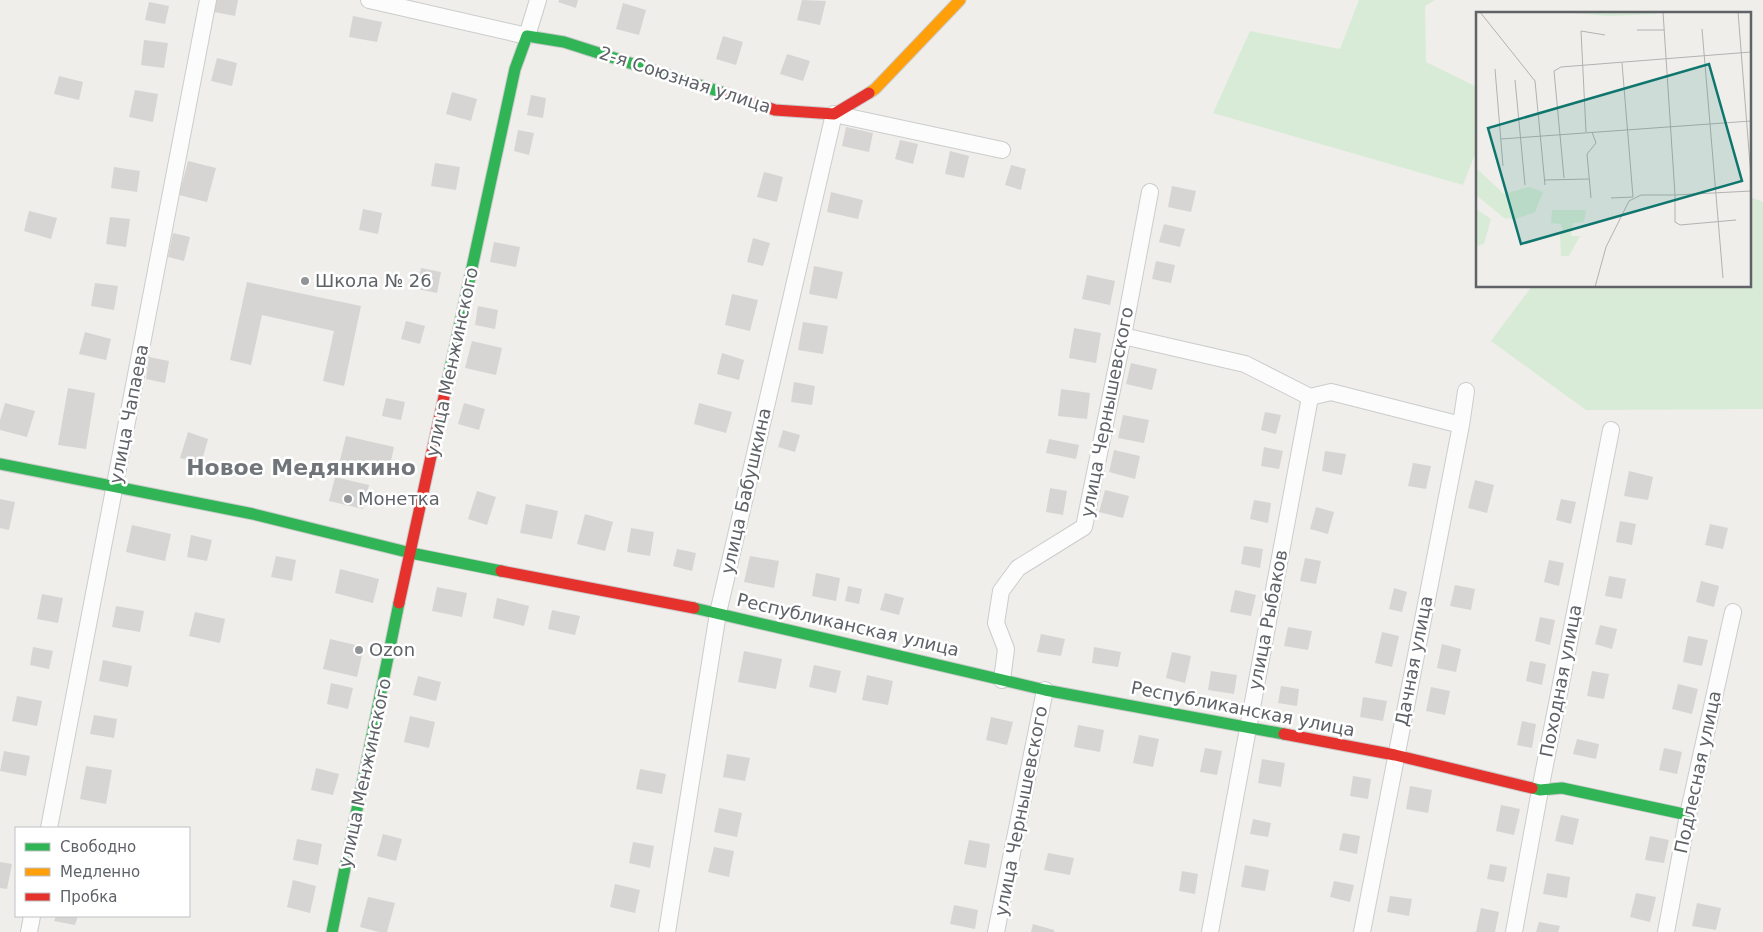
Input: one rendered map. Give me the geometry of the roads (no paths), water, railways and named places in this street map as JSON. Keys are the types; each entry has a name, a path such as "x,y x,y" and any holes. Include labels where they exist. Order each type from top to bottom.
{"street":[{"name":"улица Чапаева","path":"49,827 208,0"},
{"name":"2-я Союзная улица","path":"369,0 527,36 564,42 775,110 834,114 1002,150"},
{"name":"улица Менжинского","path":"332,932 515,69 538,0"},
{"path":"834,114 875,89 960,0"},
{"name":"улица Бабушкина","path":"667,932 718,613 834,114"},
{"name":"улица Чернышевского","path":"1002,680 1006,649 996,623 1001,591 1018,568 1084,527 1150,192"},
{"path":"1123,336 1245,364 1310,397 1331,392 1462,425"},
{"name":"Дачная улица","path":"1362,932 1395,755 1462,425 1466,391"},
{"name":"улица Рыбаков","path":"1210,932 1310,397"},
{"name":"Походная улица","path":"1514,932 1611,430"},
{"name":"Республиканская улица","path":"0,464 253,514 411,553 718,613 1045,690 1395,755 1540,790 1562,788 1688,815"},
{"name":"Подлесная улица","path":"1666,932 1688,815 1733,612"},
{"name":"улица Чернышевского","path":"996,932 1045,690"},
{"path":"29,932 32,917"}],"place":[{"name":"Школа № 26","path":"305,281"},
{"name":"Монетка","path":"348,499"},
{"name":"Ozon","path":"359,650"}],"district":[{"name":"Новое Медянкино","path":"301,467"}]}
